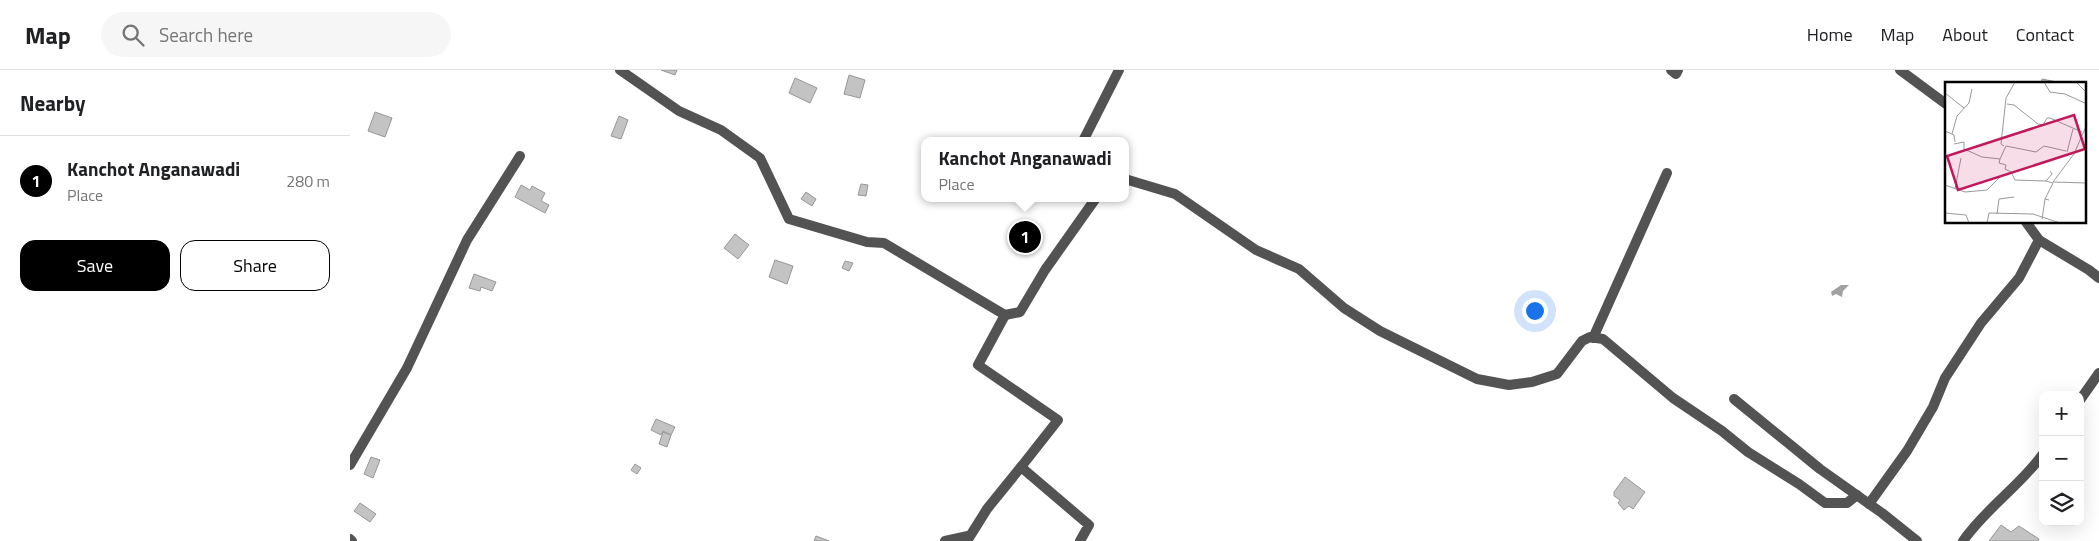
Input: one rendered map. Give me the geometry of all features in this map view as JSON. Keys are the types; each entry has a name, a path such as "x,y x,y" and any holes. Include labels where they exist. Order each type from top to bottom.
{"street":[{"path":"620,70 678,111 722,130 760,158 789,219 867,242 884,243 1005,315 1020,312 1045,270 1093,202"},
{"path":"1085,137 1119,70"},
{"path":"1671,70 1676,74 1678,70"},
{"path":"1900,70 1945,103"},
{"path":"350,465 408,368 467,240 520,156"},
{"path":"1593,338 1667,173"},
{"path":"1129,180 1175,194 1256,250 1299,269 1344,308 1380,331 1477,379 1510,385 1532,382 1557,374 1582,341 1593,338 1603,339 1673,398 1722,431 1748,452 1825,503 1847,503 1857,495"},
{"path":"2027,224 2039,240 2099,278"},
{"path":"1869,504 1907,451 1933,407 1945,378 1981,323 2019,278 2039,240"},
{"path":"945,541 967,538 1058,420 978,365 1005,315"},
{"path":"2084,394 2099,373"},
{"path":"1734,398 1820,469 1917,541"},
{"path":"1964,541 1984,514 2032,470 2039,460"},
{"path":"1022,467 1089,525 1080,541"}],"shaded area":[{"path":"1841,285 1849,285 1843,291 1842,297 1836,294 1832,296 1831,292"}],"building":[{"path":"661,70 677,70 675,75"},
{"path":"849,75 865,80 860,98 844,94"},
{"path":"795,78 817,88 810,103 789,93"},
{"path":"2042,79 2057,82 2041,82"},
{"path":"375,112 392,118 385,137 368,131"},
{"path":"619,116 628,120 621,139 611,136"},
{"path":"861,184 868,185 866,196 858,195"},
{"path":"521,185 530,190 532,186 545,193 541,201 549,205 545,213 515,197"},
{"path":"806,192 816,199 812,206 801,199"},
{"path":"735,234 749,245 738,259 724,248"},
{"path":"1027,234 1030,244 1019,241"},
{"path":"775,260 793,266 787,284 769,277"},
{"path":"845,261 853,263 849,271 842,268"},
{"path":"474,274 496,282 492,291 481,287 480,291 469,288"},
{"path":"656,419 675,427 671,435 663,431 661,435 651,430"},
{"path":"663,432 671,435 667,447 659,444"},
{"path":"371,457 380,460 373,478 364,474"},
{"path":"635,464 641,468 637,474 631,470"},
{"path":"1625,477 1645,492 1633,509 1629,506 1624,510 1618,503 1620,500 1614,496 1614,492"},
{"path":"360,503 376,514 370,522 354,511"},
{"path":"2001,525 2011,532 2019,526 2039,539 2038,541 1989,541"},
{"path":"816,536 829,541 814,541"}],"place":[{"name":"Kanchot Anganawadi","path":"1025,237"}]}
